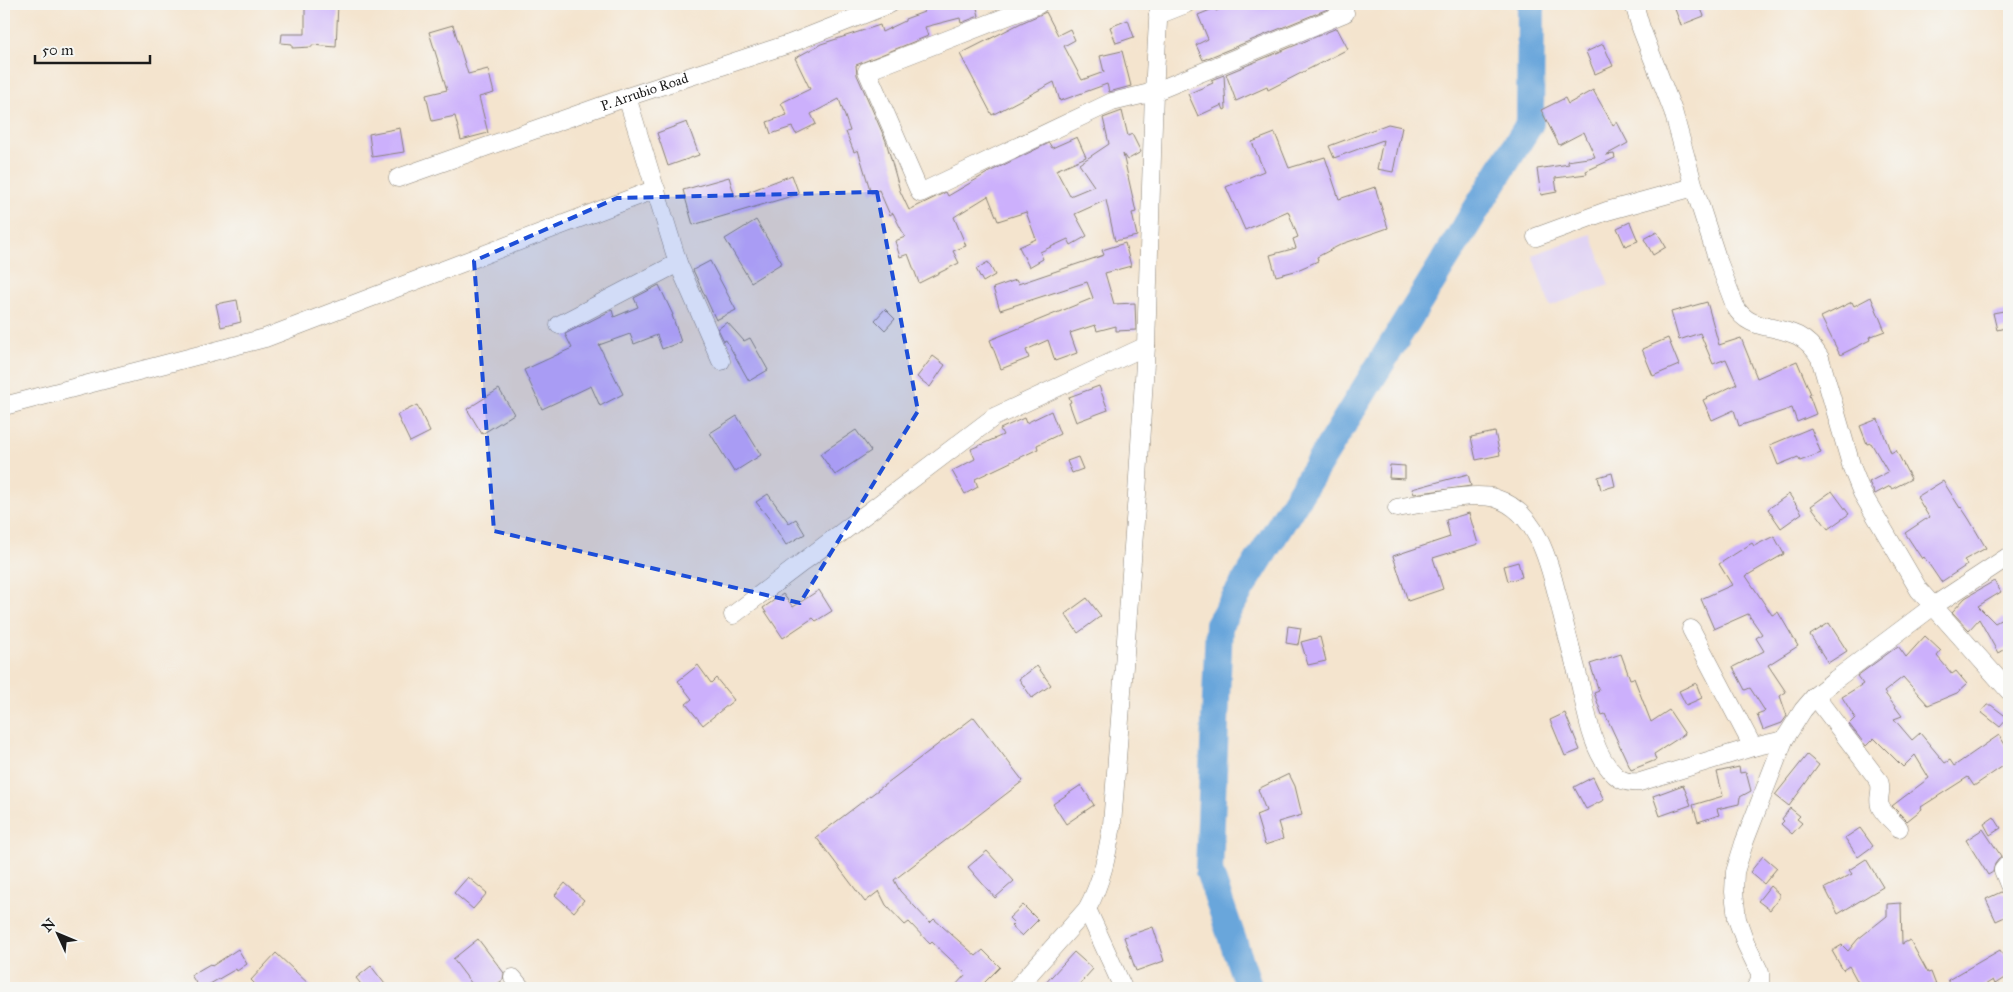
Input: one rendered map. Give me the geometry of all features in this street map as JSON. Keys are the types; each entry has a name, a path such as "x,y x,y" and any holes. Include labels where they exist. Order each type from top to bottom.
{"street":[{"name":"P. Arrubio Road","path":"398,178 627,97 789,44 890,4"},
{"path":"1039,4 867,71 920,192 1104,105 1122,98 1154,92 1345,13"},
{"path":"1017,988 1087,909 1095,895 1103,873 1112,825 1138,494 1146,346 1154,92 1159,9 1186,4"},
{"path":"1634,4 1641,28 1673,110 1716,258 1738,313 1751,322 1789,331 1800,336 1815,350 1820,358 1852,468 1862,493 1910,576 1932,607 2009,691"},
{"path":"627,97 678,263 721,361"},
{"path":"1536,237 1608,211 1694,187"},
{"path":"4,406 265,338 656,189"},
{"path":"559,325 678,263"},
{"path":"733,615 994,417 1146,346"},
{"path":"1397,508 1474,496 1493,497 1507,503 1518,511 1531,526 1542,546 1552,574 1587,716 1596,743 1615,776 1627,782 1640,782 1752,747 1784,740"},
{"path":"1762,986 1760,973 1746,944 1738,919 1734,892 1735,872 1744,843 1784,740 1803,710 1815,696 1932,607 2009,556"},
{"path":"1691,629 1752,747"},
{"path":"1815,696 1879,781 1881,808 1899,828"},
{"path":"2009,863 2003,870 2009,885"},
{"path":"1087,909 1123,988"}],"highlighted area":[{"path":"877,192 918,411 800,603 494,531 474,261 617,198"}],"shaded area":[{"path":"1591,234 1609,285 1550,306 1532,255"}],"building":[{"path":"305,4 338,4 336,47 312,45 312,47 292,48 292,44 281,43 282,34 305,34"},
{"path":"922,4 976,4 979,16 961,23 960,18 925,27 928,36 856,65 857,75 886,141 900,191 909,210 946,192 948,196 989,172 1049,143 1052,148 1077,137 1086,157 1056,170 1070,196 1094,186 1079,164 1109,144 1103,118 1122,111 1128,136 1132,134 1141,152 1127,160 1123,154 1136,212 1132,213 1137,236 1115,241 1106,200 1075,214 1087,236 1071,245 1068,239 1040,252 1043,259 1029,267 1019,247 1036,239 1026,212 998,221 988,196 954,217 966,246 953,251 959,263 919,283 908,254 900,257 895,241 905,237 893,213 890,215 879,190 871,193 858,150 854,152 846,132 850,131 839,99 811,114 816,124 796,134 792,127 771,134 767,122 787,115 781,103 810,89 795,58 821,44 880,25 882,32 905,21 905,19 924,12"},
{"path":"1231,4 1340,4 1203,60 1196,45 1208,39 1198,15 1215,8 1216,11"},
{"path":"1673,4 1699,4 1704,16 1681,25"},
{"path":"1046,12 1058,35 1070,29 1075,40 1064,46 1082,80 1104,72 1100,56 1122,51 1131,86 1109,92 1107,84 1060,101 1054,82 992,115 960,54"},
{"path":"1128,20 1134,37 1116,43 1110,27"},
{"path":"453,25 468,74 488,69 494,93 479,97 488,133 461,140 455,116 432,121 426,95 447,90 429,32"},
{"path":"1337,28 1348,49 1268,90 1267,87 1236,101 1226,74"},
{"path":"1603,44 1613,66 1595,74 1586,52"},
{"path":"1224,75 1226,109 1224,110 1222,105 1198,116 1188,94 1213,83 1211,80"},
{"path":"1593,90 1613,125 1617,122 1628,143 1606,155 1614,154 1615,158 1586,171 1587,174 1555,178 1557,192 1541,195 1537,169 1569,164 1567,161 1595,157 1584,132 1559,145 1541,110 1565,98 1568,104"},
{"path":"687,122 699,155 668,166 657,133"},
{"path":"1388,124 1402,127 1393,172 1377,169 1383,140 1334,158 1329,146"},
{"path":"400,128 404,152 372,157 369,134"},
{"path":"1275,133 1289,168 1325,157 1339,199 1375,187 1388,228 1342,244 1317,257 1318,261 1295,271 1276,276 1270,255 1296,248 1293,239 1298,237 1288,211 1245,230 1226,187 1264,171 1252,142"},
{"path":"792,175 799,194 693,225 683,190 729,177 735,197"},
{"path":"756,220 782,263 751,282 725,239"},
{"path":"1630,222 1638,241 1625,246 1617,228"},
{"path":"1657,232 1666,247 1653,255 1644,239"},
{"path":"1125,243 1131,266 1105,273 1114,304 1135,303 1136,330 1116,331 1116,326 1097,331 1095,325 1070,333 1077,353 1055,361 1048,340 1026,350 1029,358 1001,369 990,340 1093,298 1087,282 1000,310 993,288 1016,280 1018,284 1104,255 1102,250"},
{"path":"710,261 736,310 716,320 693,270"},
{"path":"988,262 995,275 983,282 976,269"},
{"path":"659,285 673,315 681,342 662,349 657,335 634,344 630,334 599,345 623,394 600,406 591,386 542,409 524,370 572,348 565,334 612,310 614,317 638,307 634,298"},
{"path":"1871,297 1885,331 1869,337 1870,340 1840,355 1821,317 1852,302 1854,306"},
{"path":"237,300 241,322 221,327 216,304"},
{"path":"1707,302 1719,345 1741,338 1757,378 1797,361 1811,394 1809,395 1816,414 1797,422 1792,408 1739,426 1734,410 1712,420 1703,400 1737,384 1726,359 1713,364 1700,333 1679,340 1671,312"},
{"path":"885,309 895,319 885,330 875,320"},
{"path":"2009,310 2009,327 1997,330 1993,313"},
{"path":"727,322 744,341 750,338 768,370 749,381 718,329"},
{"path":"1668,338 1679,365 1653,376 1642,349"},
{"path":"933,356 945,365 930,387 917,377"},
{"path":"1099,386 1108,410 1076,422 1069,403 1071,402 1069,397"},
{"path":"499,389 514,414 482,434 467,409"},
{"path":"417,405 430,432 410,442 397,415"},
{"path":"1051,411 1060,434 1037,445 1038,449 975,479 978,487 965,494 952,471 975,459 971,449 1003,435 1000,429 1024,418 1026,423"},
{"path":"737,416 761,455 734,472 710,433"},
{"path":"1878,419 1891,453 1896,450 1911,479 1892,489 1890,486 1875,494 1869,482 1888,472 1871,443 1867,444 1860,426"},
{"path":"1811,428 1821,453 1800,461 1798,457 1778,465 1770,445"},
{"path":"856,430 871,451 835,475 820,454"},
{"path":"1495,432 1500,455 1476,460 1471,437"},
{"path":"1078,457 1083,469 1072,473 1067,461"},
{"path":"1390,465 1405,466 1405,479 1389,478"},
{"path":"1612,473 1615,486 1601,490 1598,477"},
{"path":"1468,474 1471,486 1414,494 1412,489"},
{"path":"1943,481 1986,548 1964,560 1967,565 1941,582 1924,557 1922,559 1905,533 1929,517 1917,497"},
{"path":"1832,491 1849,514 1828,529 1811,506"},
{"path":"768,494 789,523 796,519 805,534 786,545 756,502"},
{"path":"1789,494 1802,513 1781,528 1768,509"},
{"path":"1469,513 1478,544 1433,558 1443,589 1408,601 1393,556 1450,537 1446,520"},
{"path":"1774,536 1784,554 1746,576 1772,615 1778,612 1798,646 1768,665 1786,692 1780,696 1787,716 1782,723 1763,730 1757,714 1765,711 1750,688 1745,690 1733,667 1764,651 1756,638 1762,634 1748,614 1714,629 1701,599 1732,585 1719,564 1752,543 1754,546"},
{"path":"1518,562 1522,577 1508,581 1504,566"},
{"path":"1994,581 2001,592 1978,606 1995,623 2004,618 2009,628 2009,646 1998,653 1979,619 1969,630 1952,612 1965,598"},
{"path":"819,590 832,611 816,621 813,618 783,638 763,608 783,594 793,607"},
{"path":"1087,598 1101,616 1078,633 1065,614"},
{"path":"1829,623 1847,651 1828,663 1810,635"},
{"path":"1288,626 1301,628 1298,645 1286,643"},
{"path":"1925,636 1941,651 1937,656 1952,674 1956,671 1967,684 1957,693 1928,705 1903,677 1884,692 1902,716 1894,719 1912,740 1920,733 1945,763 1950,760 1954,766 1999,735 2009,751 2009,762 1974,786 1968,777 1921,807 1922,809 1907,821 1892,806 1929,778 1915,755 1903,767 1874,738 1866,746 1849,724 1855,718 1842,697 1863,684 1857,676 1898,646 1906,657"},
{"path":"1320,637 1326,661 1308,665 1301,642"},
{"path":"1621,654 1630,679 1634,678 1651,722 1669,710 1685,734 1654,754 1656,760 1631,770 1605,714 1602,715 1594,693 1599,691 1590,664"},
{"path":"698,665 711,683 716,678 734,700 703,725 686,704 692,699 678,681"},
{"path":"1037,666 1051,685 1032,698 1019,679"},
{"path":"1696,683 1702,698 1686,705 1679,691"},
{"path":"1987,705 1991,705 2008,718 2000,727 1981,712"},
{"path":"1565,713 1580,750 1565,756 1550,720"},
{"path":"974,717 1023,781 894,880 900,891 930,923 934,919 976,956 983,950 1000,967 979,988 953,988 966,974 932,942 930,944 909,922 905,925 886,905 879,891 865,902 816,837"},
{"path":"1807,755 1819,765 1789,806 1775,795"},
{"path":"1739,767 1740,773 1746,772 1751,791 1740,797 1739,804 1717,809 1719,815 1698,822 1693,805 1723,796 1717,772"},
{"path":"1289,774 1295,786 1302,815 1278,822 1283,839 1265,845 1256,815 1266,811 1258,789"},
{"path":"1593,777 1604,800 1586,809 1574,787"},
{"path":"1081,785 1094,805 1066,824 1053,804"},
{"path":"1683,785 1691,805 1660,816 1653,796"},
{"path":"1790,808 1800,816 1797,819 1802,823 1792,834 1781,824 1784,821 1782,819"},
{"path":"1994,817 2001,828 1990,835 1984,824"},
{"path":"1860,828 1873,846 1858,857 1845,838"},
{"path":"1983,829 2001,856 1995,864 1993,872 1988,875 1966,840"},
{"path":"987,851 1014,881 995,898 968,867"},
{"path":"1763,856 1777,868 1764,884 1750,872"},
{"path":"1866,859 1883,887 1838,914 1825,888 1852,874 1849,870"},
{"path":"468,877 487,893 473,909 454,893"},
{"path":"565,883 584,900 574,912 555,895"},
{"path":"1770,886 1779,894 1779,898 1770,910 1758,901"},
{"path":"2001,892 2009,895 2009,915 1996,921 1986,899"},
{"path":"1901,903 1902,944 1910,940 1928,973 1931,972 1936,985 1929,988 1861,988 1849,966 1843,970 1832,951 1842,945 1848,951 1858,939 1887,916 1887,904"},
{"path":"1023,905 1038,920 1022,936 1011,926 1014,923 1009,918"},
{"path":"1153,927 1164,961 1136,971 1124,937"},
{"path":"478,939 504,973 503,980 491,988 475,988 453,959"},
{"path":"238,949 247,964 203,988 199,988 191,975 210,964 212,966"},
{"path":"2000,950 2009,964 2009,975 1995,984 1993,980 1980,988 1953,988 1948,980"},
{"path":"1074,952 1093,969 1076,988 1041,988"},
{"path":"276,953 313,988 259,988 251,980"},
{"path":"371,966 388,988 364,988 356,978"}],"waterway":[{"path":"1249,988 1209,871 1219,624 1530,123 1531,4"}]}
